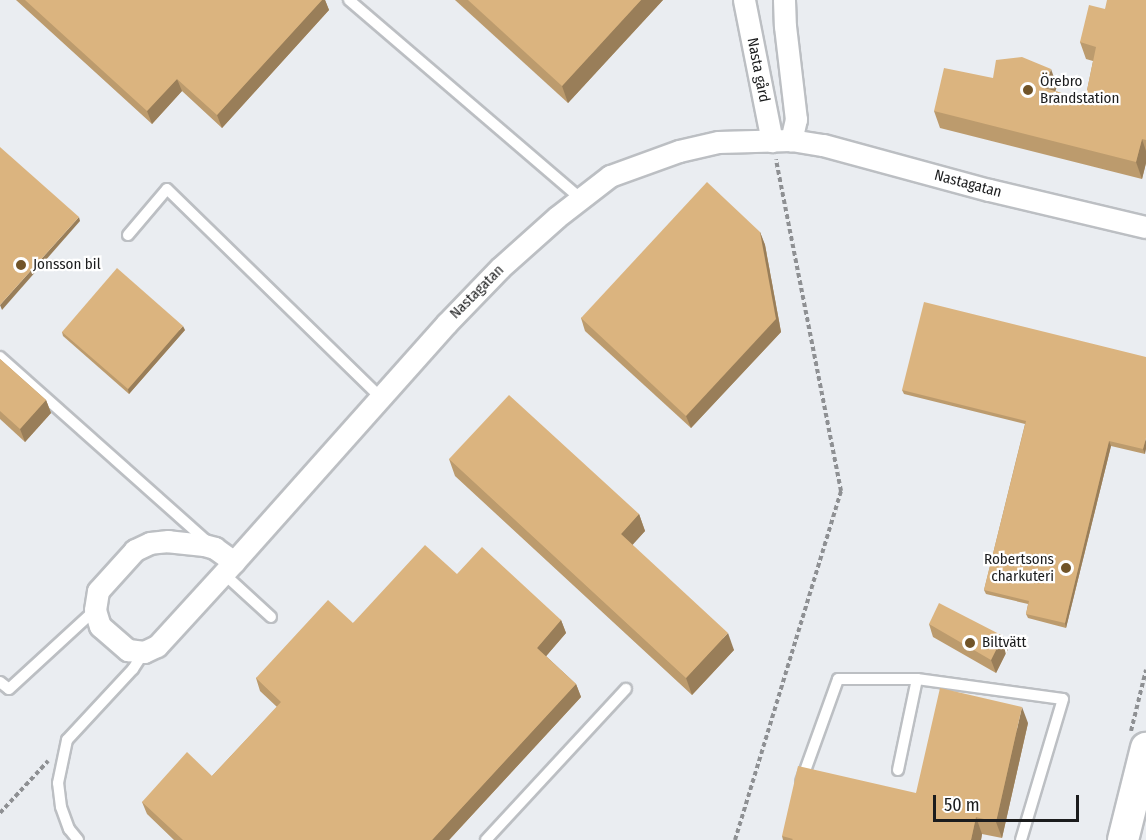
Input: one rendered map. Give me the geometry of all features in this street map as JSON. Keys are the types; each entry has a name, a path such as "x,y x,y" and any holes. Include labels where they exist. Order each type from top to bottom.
{"main road":[{"path":"1123,840 1146,748"}],"street":[{"name":"Nasta gård","path":"744,0 782,140"},
{"path":"782,140 796,118 784,26 784,0"},
{"name":"Nastagatan","path":"144,652 157,646 380,397 500,268 610,176 679,151 718,142 782,140 823,145 989,190 1146,227"},
{"path":"144,652 128,650 100,626 95,610 98,591 135,550 150,543 168,541 215,548 228,568"}],"lane":[{"path":"349,0 581,199"},
{"path":"128,235 167,189 380,397"},
{"path":"0,357 215,548"},
{"path":"228,568 271,617"},
{"path":"0,682 9,689 95,610"},
{"path":"78,840 69,829 58,783 67,740 133,669 144,652"},
{"path":"799,790 838,679 917,679 1063,699 1021,840"},
{"path":"898,770 917,679"},
{"path":"486,840 626,689"}],"path":[{"path":"735,840 841,491 782,140"},
{"path":"0,813 67,740"}],"building":[{"path":"25,0 322,0 217,115 177,79 147,111"},
{"path":"468,0 641,0 562,86"},
{"name":"Örebro Brandstation","path":"1107,0 1146,0 1146,140 1142,139 1136,162 934,111 944,68 993,78 996,60 1022,57 1051,69 1045,88 1085,100 1096,47 1080,42 1089,5 1105,9"},
{"name":"Jonsson bil","path":"0,147 79,217 0,305"},
{"path":"707,182 760,232 776,319 686,416 581,318"},
{"path":"117,268 183,326 128,389 62,332"},
{"path":"924,302 1146,357 1146,438 1143,449 1109,441 1065,623 1026,614 1029,601 984,590 1026,421 902,390"},
{"path":"0,359 46,400 20,429 0,411"},
{"path":"509,395 639,514 621,534 728,633 686,678 449,459"},
{"path":"425,545 457,574 482,547 561,620 537,648 576,684 432,840 183,840 142,802 187,752 212,776 281,702 256,678 328,600 353,623"},
{"path":"939,603 1003,636 991,660 929,624"},
{"path":"940,688 1022,707 996,822 976,817 971,840 792,840 782,836 798,766 916,793"}],"place":[{"name":"Örebro Brandstation","path":"1028,90"},
{"name":"Jonsson bil","path":"21,265"},
{"name":"Robertsons charkuteri","path":"1066,568"},
{"name":"Biltvätt","path":"970,643"}]}
